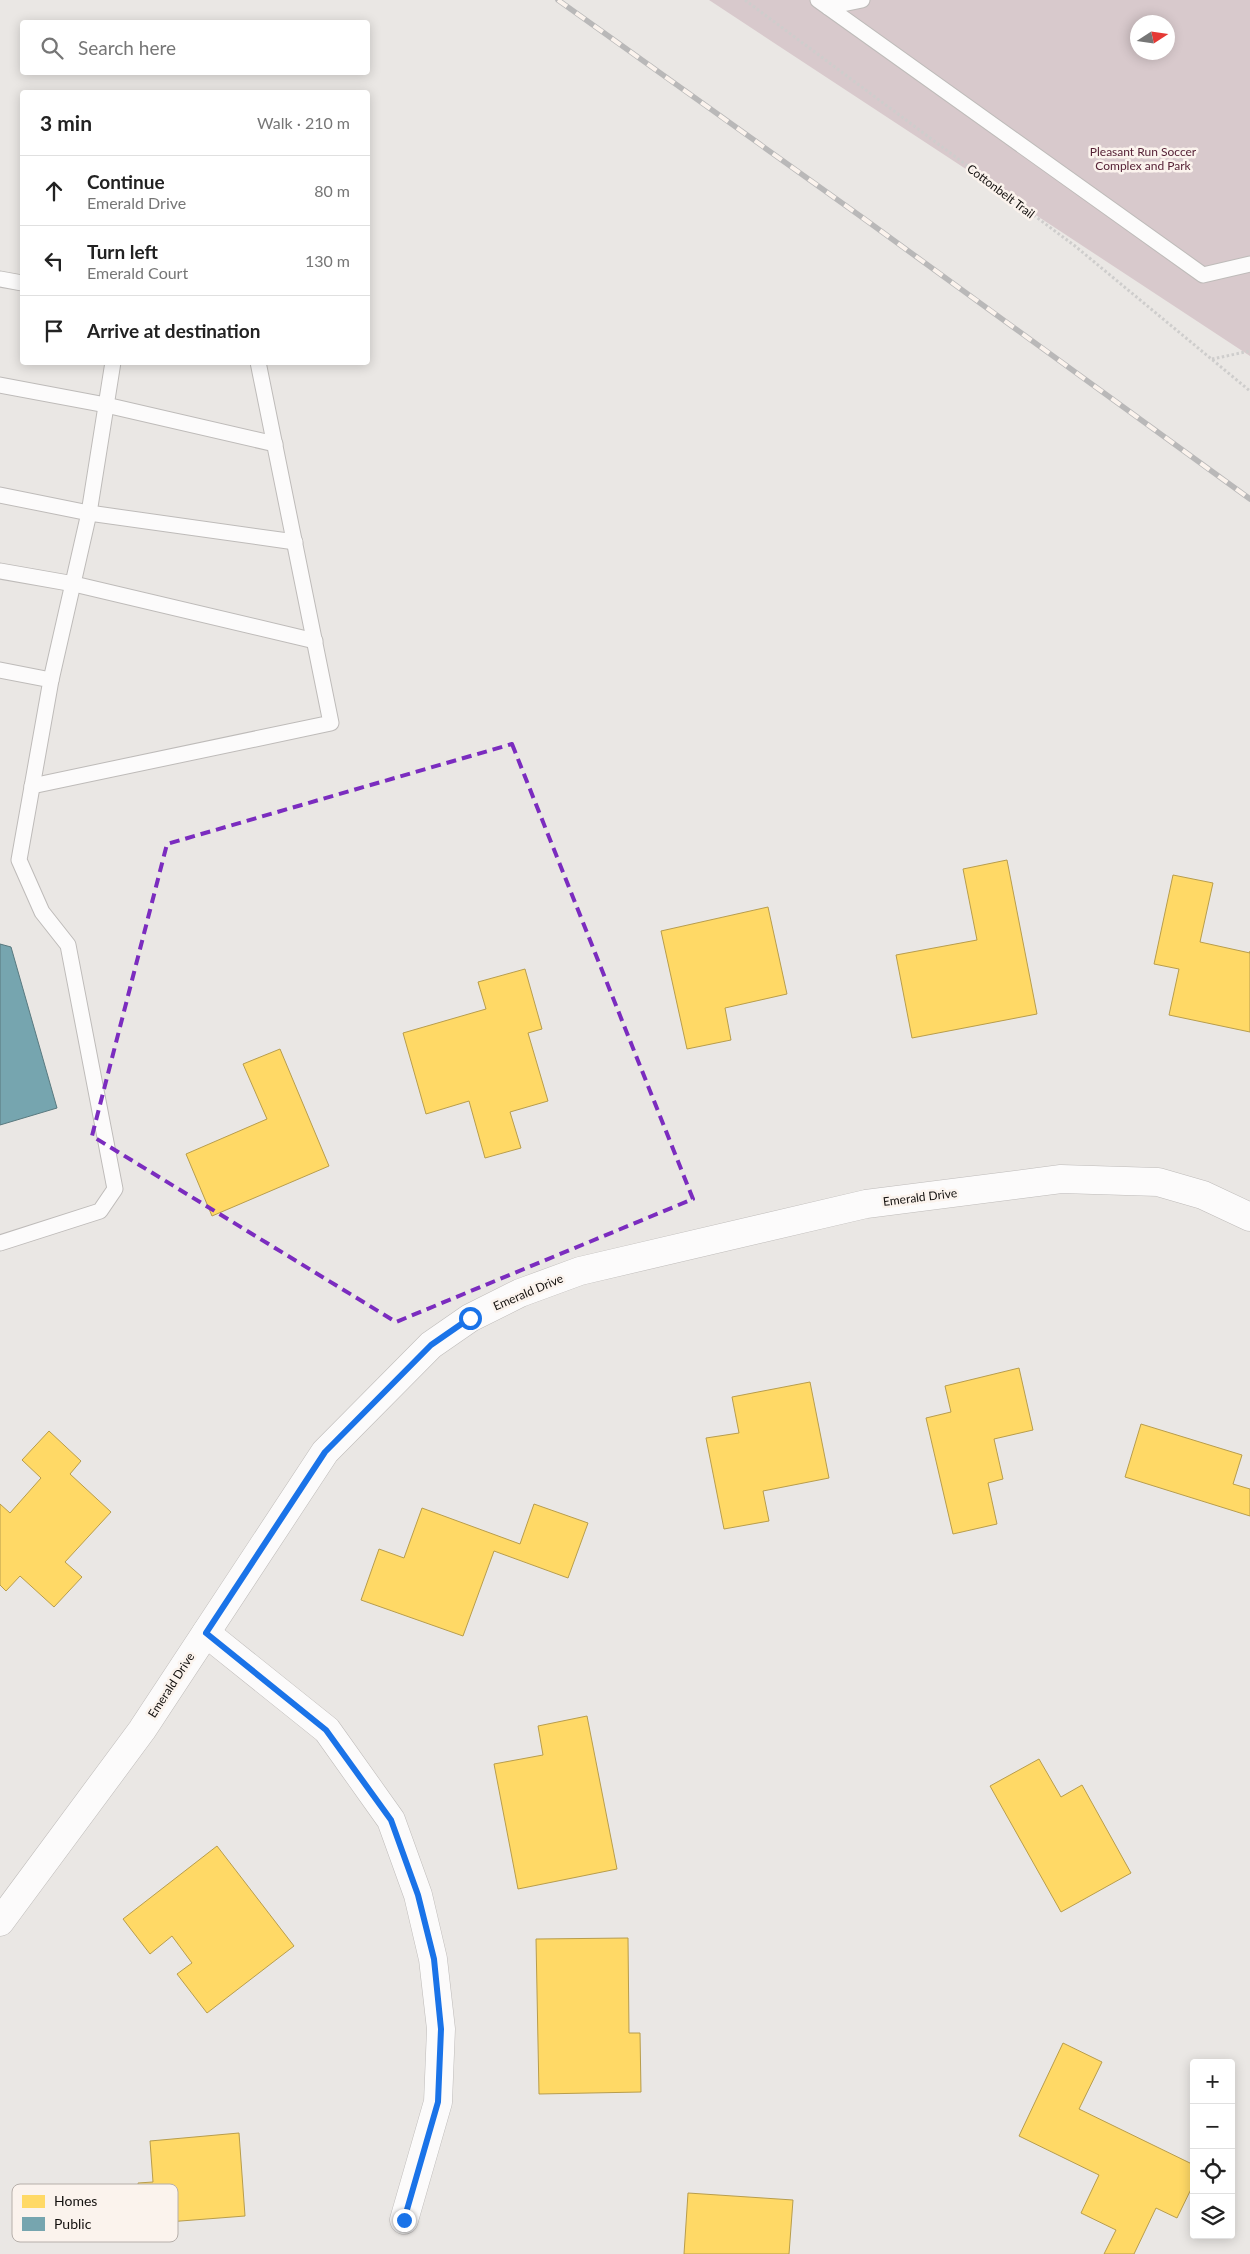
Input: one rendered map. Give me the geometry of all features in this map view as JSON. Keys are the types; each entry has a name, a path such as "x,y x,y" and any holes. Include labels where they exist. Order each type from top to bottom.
{"street":[{"name":"Emerald Drive","path":"0,1922 142,1730 325,1452 431,1345 470,1318 520,1293 580,1271 866,1204 1062,1179 1158,1182 1203,1195 1250,1217"},
{"path":"206,1633 326,1730 391,1820 418,1895 434,1959 441,2029 438,2102 404,2220"}],"lane":[{"path":"823,3 862,0"},
{"path":"823,3 1203,275 1250,264"},
{"path":"0,279 20,283"},
{"path":"0,1243 100,1211 115,1189 68,945 42,912 19,860 51,680 89,513 112,365"},
{"path":"32,786 331,723 259,365"},
{"path":"0,385 106,405 275,444"},
{"path":"0,495 89,513 295,542"},
{"path":"0,571 74,584 315,641"},
{"path":"0,670 51,680"}],"path":[{"name":"Cottonbelt Trail","path":"745,0 1075,246 1250,391"},
{"path":"1212,359 1250,351"}],"highlighted area":[{"path":"512,744 693,1199 396,1322 92,1136 167,844"}],"green space":[{"name":"Pleasant Run Soccer Complex and Park","path":"709,0 1250,0 1250,356"}],"building: Homes":[{"path":"1007,860 1037,1014 912,1038 896,955 977,940 963,869"},
{"path":"1173,875 1213,883 1200,942 1250,953 1250,1032 1169,1015 1179,969 1154,964"},
{"path":"768,907 787,994 725,1008 731,1040 687,1049 661,931"},
{"path":"525,969 542,1029 528,1033 548,1101 510,1112 521,1148 485,1158 469,1101 426,1114 403,1033 486,1009 478,982"},
{"path":"280,1049 329,1166 212,1216 186,1154 267,1119 243,1064"},
{"path":"1019,1368 1033,1430 994,1439 1003,1479 988,1483 997,1524 953,1534 926,1418 951,1412 945,1386"},
{"path":"810,1382 829,1478 763,1491 769,1521 724,1529 706,1438 739,1433 732,1397"},
{"path":"1141,1424 1242,1455 1233,1484 1250,1489 1250,1516 1125,1477"},
{"path":"49,1431 81,1461 70,1474 111,1512 65,1562 82,1577 54,1607 20,1576 6,1591 0,1585 0,1504 10,1513 41,1478 22,1460"},
{"path":"534,1504 588,1523 568,1578 494,1551 463,1636 361,1600 379,1549 404,1558 422,1508 520,1544"},
{"path":"587,1716 617,1869 518,1889 494,1764 543,1755 538,1726"},
{"path":"1039,1759 1061,1797 1082,1785 1131,1873 1061,1912 990,1786"},
{"path":"217,1846 294,1946 207,2013 177,1974 192,1963 172,1936 150,1954 123,1919"},
{"path":"628,1938 629,2033 640,2033 641,2092 539,2094 536,1939"},
{"path":"1063,2043 1102,2062 1079,2109 1190,2163 1190,2191 1177,2218 1156,2208 1134,2254 1104,2254 1116,2230 1081,2213 1099,2175 1019,2136"},
{"path":"239,2133 245,2216 178,2221 178,2184 138,2184 153,2182 150,2141"},
{"path":"688,2193 793,2200 789,2254 684,2254"}],"building: Public":[{"path":"0,944 11,947 57,1108 0,1125"}],"railway":[{"path":"558,0 863,218 1250,499"}],"route":[{"path":"404,2220 438,2102 441,2029 434,1959 418,1895 391,1820 326,1730 206,1633 325,1452 431,1345 470,1318"}]}
